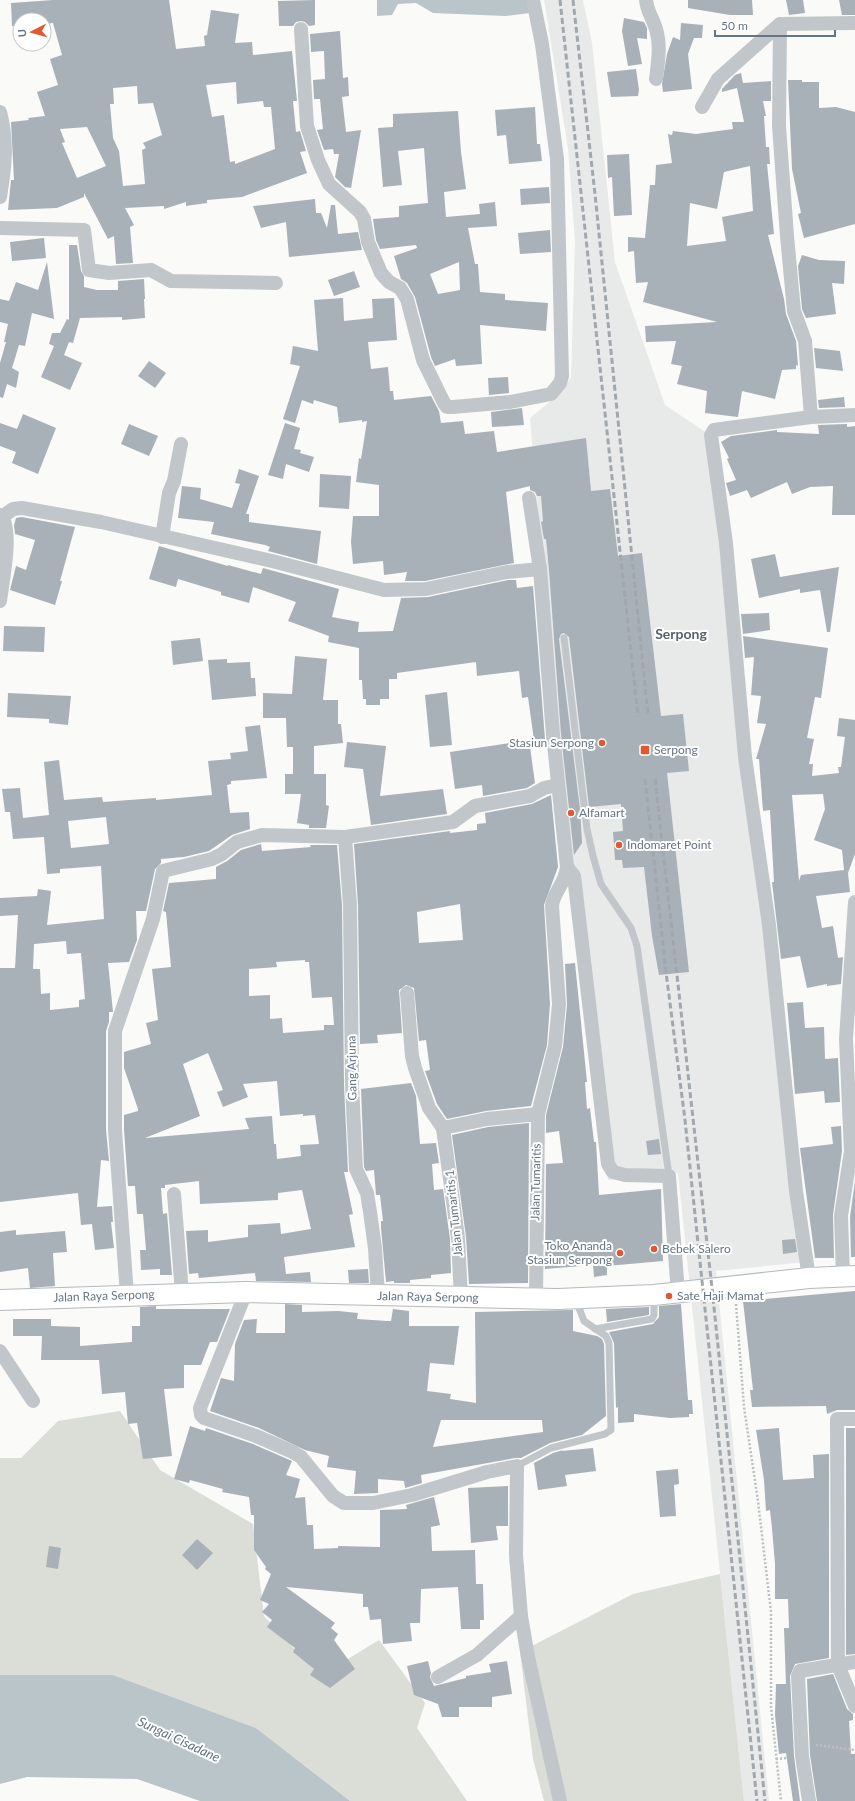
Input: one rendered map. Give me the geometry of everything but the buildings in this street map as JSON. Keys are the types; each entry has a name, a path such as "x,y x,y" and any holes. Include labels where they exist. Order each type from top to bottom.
{"main road":[{"name":"Jalan Raya Serpong","path":"0,1300 246,1292 461,1298 576,1298 654,1295 809,1278 849,1276"}],"street":[{"path":"301,29 307,126 318,160 330,184 360,212 364,219 368,242 381,273 389,282 400,288 407,299 423,360 444,403 447,407 453,407 510,402 551,394 560,383 562,376 557,159 542,44 533,0"},
{"path":"646,0 647,10 656,29 659,50 656,79"},
{"path":"702,107 718,79 780,24 855,23"},
{"path":"780,24 779,126 787,236 794,311 805,341 811,417"},
{"path":"0,112 4,127 6,162 0,197"},
{"path":"0,228 84,230 89,270 109,273 151,270 171,281 276,283"},
{"path":"809,1278 796,1191 768,925 745,756 726,551 711,435 714,430 721,428 811,417 855,415"},
{"path":"162,537 169,493 174,481 181,444"},
{"path":"529,498 540,569 558,785 567,867 574,876 608,1164 613,1172 625,1175 669,1176 678,1293"},
{"path":"0,601 2,567 7,532 1,516 13,509 22,508 101,522 272,561 384,590 426,589 507,572 540,569"},
{"path":"127,1295 115,1130 115,1032 153,919 162,872 167,868 212,859 222,854 237,842 262,836 345,837 453,822 475,806 530,796 544,788 558,785"},
{"name":"Gang Arjuna","path":"345,837 350,905 352,1085 356,1169 367,1193 375,1248 378,1296"},
{"name":"Jalan Tumaritis","path":"536,1298 535,1237 538,1114 555,1046 559,1004 552,903 564,882 567,867"},
{"path":"849,1276 841,1216 851,1151 852,1101 846,1039 855,902"},
{"path":"407,993 415,1068 429,1108 443,1128 487,1119 538,1114"},
{"name":"Jalan Tumaritis 1","path":"443,1128 458,1238 461,1298"},
{"path":"174,1194 182,1293"},
{"path":"246,1292 200,1408 201,1415 204,1418 256,1436 293,1452 301,1457 333,1496 344,1503 373,1503 412,1495 487,1472 517,1466 516,1555 521,1616 528,1657 560,1801"},
{"path":"0,1351 33,1401"},
{"path":"855,1419 836,1419 838,1665 855,1706"},
{"path":"438,1677 477,1655 521,1616"},
{"path":"809,1801 802,1744 798,1676 800,1671 855,1662"}],"lane":[{"path":"564,638 587,829 601,884 631,928 637,946 669,1176"},
{"path":"595,1329 650,1320 654,1315 654,1295"},
{"path":"517,1466 551,1448 605,1434 611,1430 609,1343 606,1336 581,1318 576,1298"}],"path":[{"path":"734,1286 744,1407 758,1501 771,1612 771,1707 781,1801"},
{"path":"802,1744 855,1750"}],"shaded area":[{"path":"544,0 583,0 592,43 615,262 665,405 710,435 805,1262 716,1271 769,1801 744,1801 678,1173 669,1176 608,1180 561,796 530,418 552,400 571,378 575,242 568,148"},
{"path":"120,1411 160,1470 253,1524 264,1616 320,1676 379,1640 425,1703 417,1728 467,1801 350,1801 256,1728 113,1675 0,1675 0,1458 21,1458 58,1421"},
{"path":"720,1574 744,1801 544,1801 533,1759 520,1652 633,1594"}],"water":[{"path":"377,0 528,0 530,13 505,16 433,13 416,3 398,4 392,15 377,16"},
{"name":"Sungai Cisadane","path":"0,1675 113,1675 256,1728 350,1801 200,1801 137,1779 27,1777 0,1784"}],"railway":[{"path":"560,0 638,716"},
{"path":"573,0 595,194 648,715"},
{"path":"645,779 666,972 685,1120 757,1801"},
{"path":"655,779 712,1288 765,1801"}],"place":[{"name":"Stasiun Serpong","path":"602,743"},
{"name":"Serpong","path":"645,750"},
{"name":"Alfamart","path":"571,813"},
{"name":"Indomaret Point","path":"619,845"},
{"name":"Bebek Salero","path":"654,1249"},
{"name":"Toko Ananda Stasiun Serpong","path":"620,1253"},
{"name":"Sate Haji Mamat","path":"669,1296"}],"district":[{"name":"Serpong","path":"681,634"}]}
